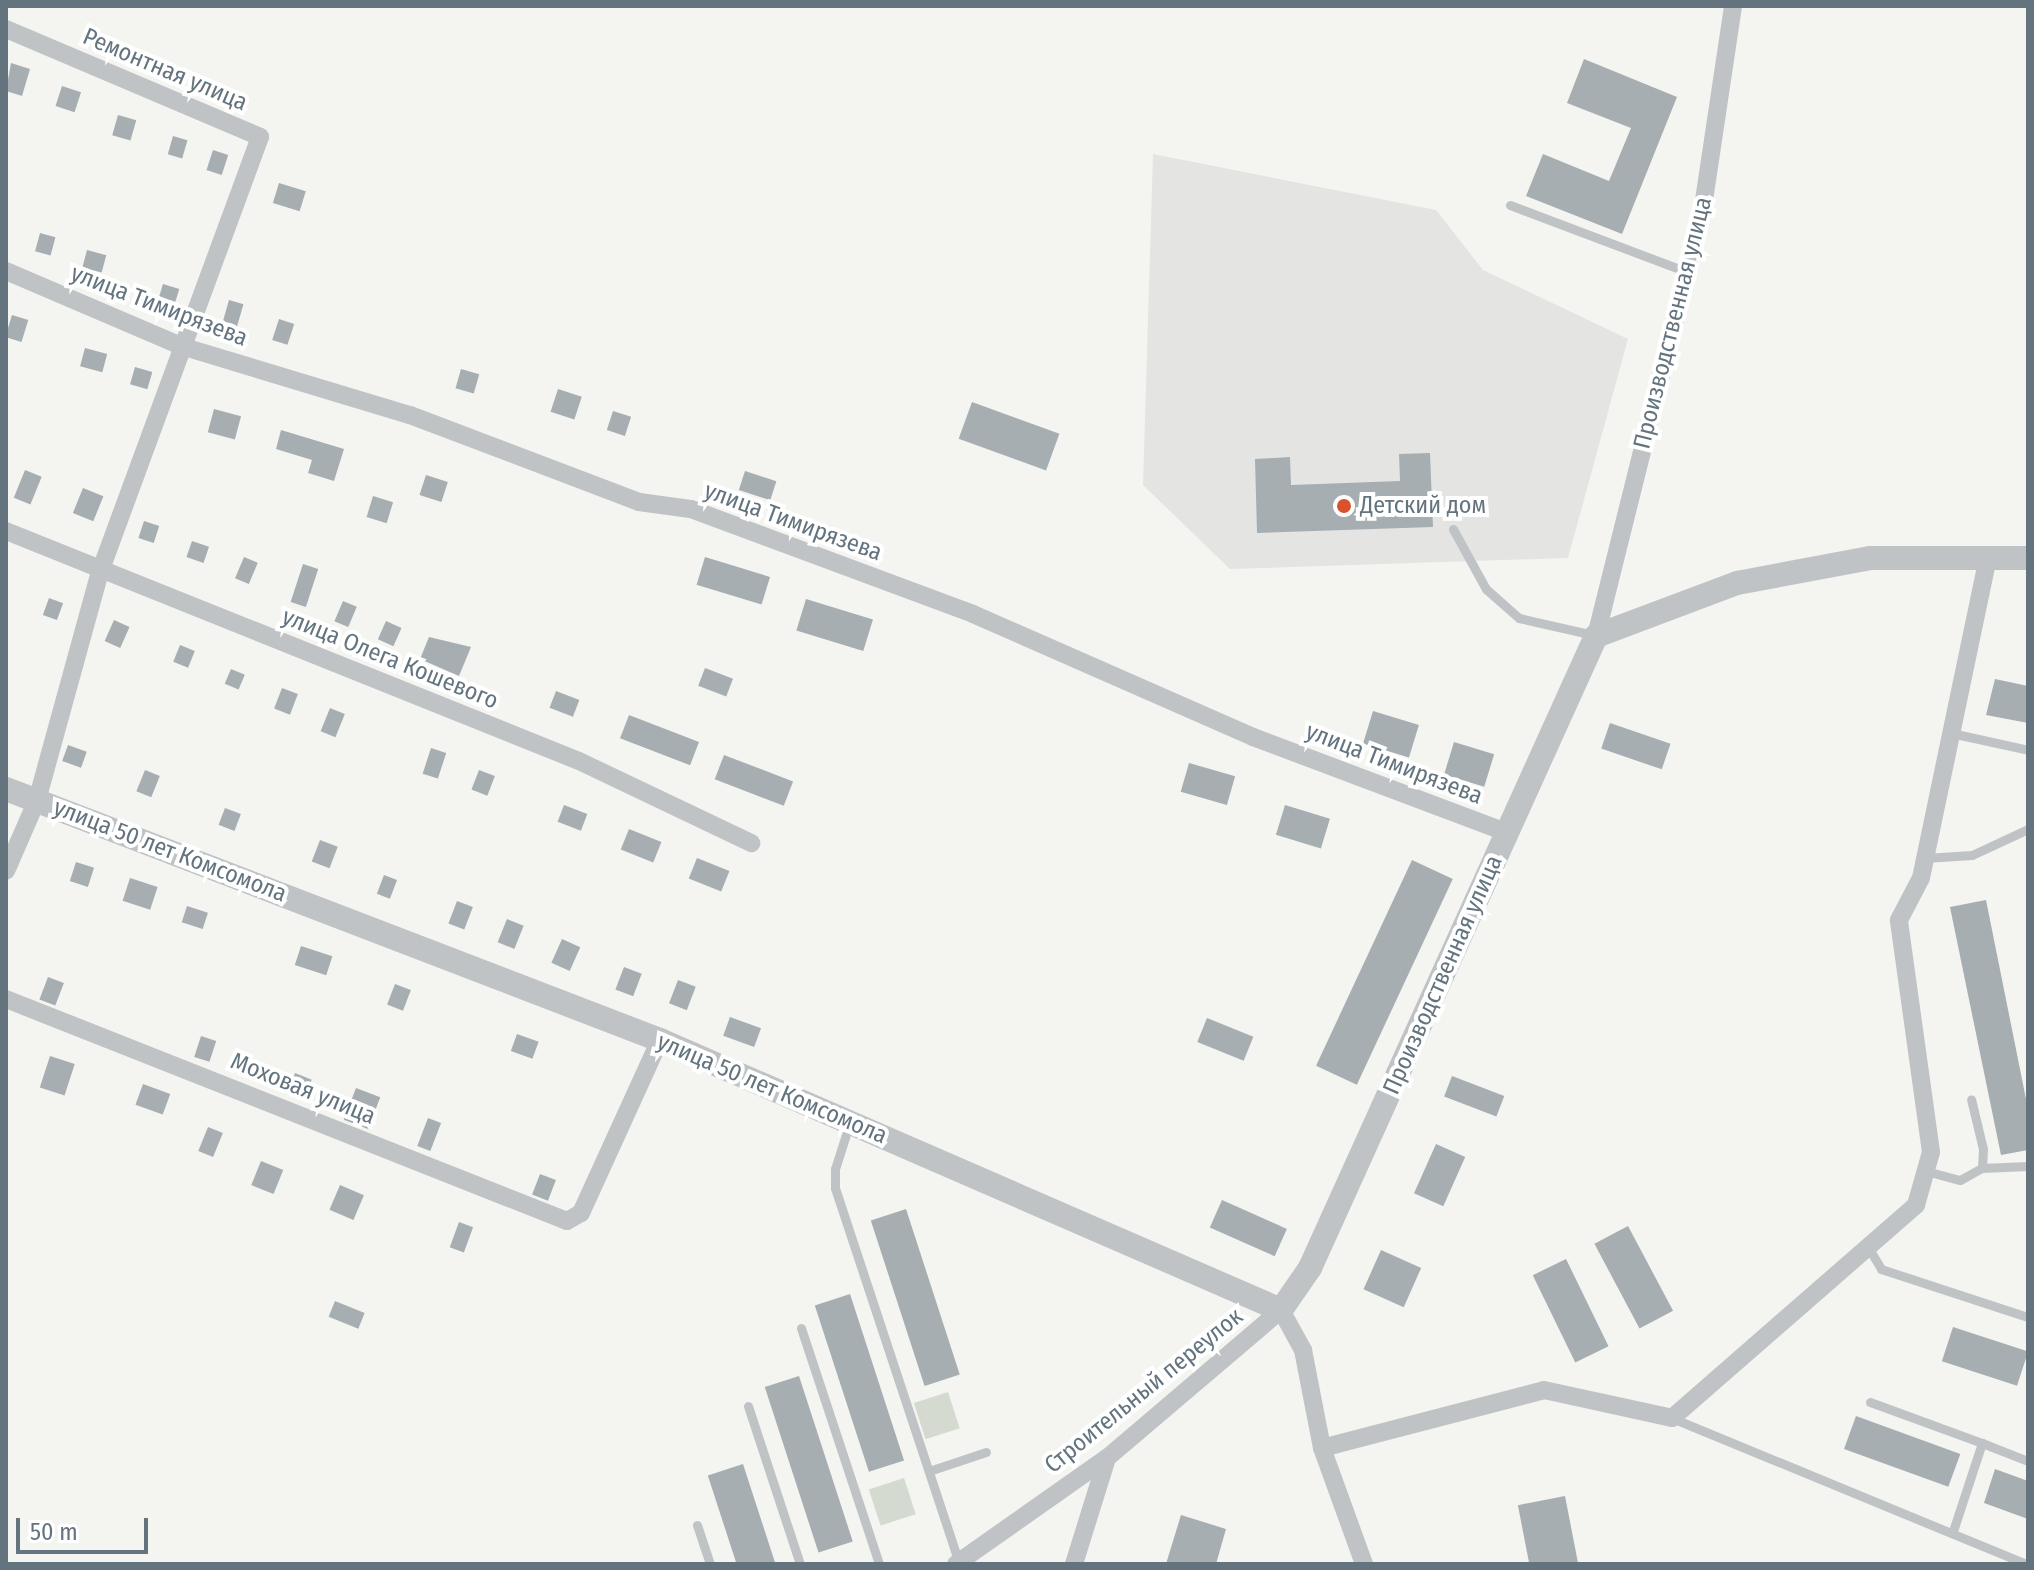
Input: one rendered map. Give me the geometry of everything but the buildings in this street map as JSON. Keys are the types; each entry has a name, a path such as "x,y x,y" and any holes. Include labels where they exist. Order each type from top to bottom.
{"street":[{"name":"Производственная улица","path":"1281,1310 1310,1268 1596,636 1703,207 1733,6"},
{"name":"Ремонтная улица","path":"6,29 260,137 181,346"},
{"name":"улица Тимирязева","path":"6,271 181,346 410,415 639,502 706,515 973,614 1253,737 1508,833"},
{"path":"6,871 37,800 101,568 181,346"},
{"name":"улица Олега Кошевого","path":"6,531 579,761 751,843"},
{"path":"1596,636 1737,583 1870,558 1987,561 2028,558"},
{"path":"1322,1448 1544,1390 1672,1418 1916,1205 1931,1152 1899,920 1921,878 1987,561"},
{"name":"улица 50 лет Комсомола","path":"6,789 660,1040 1281,1310"},
{"name":"Моховая улица","path":"6,999 567,1221 581,1213 660,1040"},
{"path":"1281,1310 1303,1350 1322,1448 1364,1564"},
{"name":"Строительный переулок","path":"958,1563 1107,1458 1281,1310"},
{"path":"1074,1564 1107,1458"}],"lane":[{"path":"1510,205 1687,272"},
{"path":"1453,529 1486,589 1519,618 1596,636"},
{"path":"1951,733 2028,750"},
{"path":"1925,858 1972,855 2028,829"},
{"path":"1971,1099 1983,1149 1982,1168"},
{"path":"850,1123 832,1179 958,1563"},
{"path":"1926,1171 1960,1180 1982,1168 2028,1166"},
{"path":"1868,1247 1881,1269 2028,1317"},
{"path":"801,1328 879,1564"},
{"path":"1870,1402 2028,1461"},
{"path":"748,1406 800,1564"},
{"path":"1672,1418 1953,1531 2026,1564"},
{"path":"1953,1531 1982,1443"},
{"path":"929,1471 986,1452"},
{"path":"697,1525 710,1564"}],"shaded area":[{"path":"1153,154 1436,210 1483,270 1628,339 1568,558 1230,569 1143,485"},
{"path":"948,1392 960,1428 926,1439 914,1403"},
{"path":"904,1478 916,1514 881,1526 869,1489"}],"place":[{"name":"Детский дом","path":"1344,506"}]}
